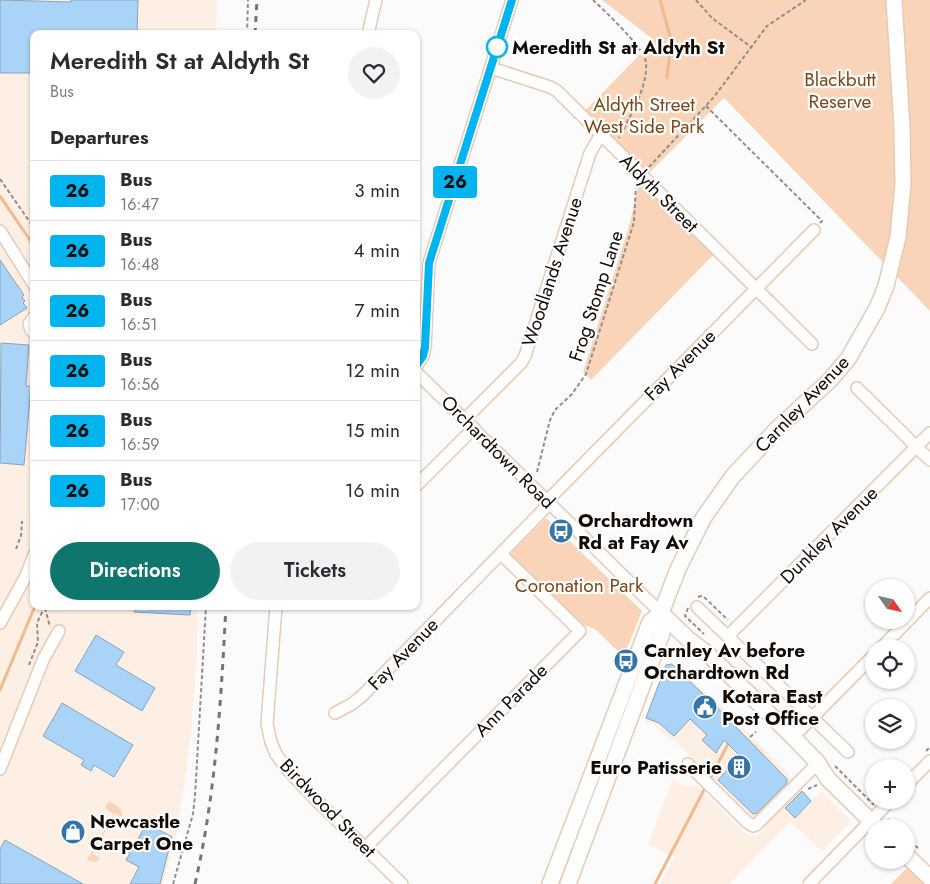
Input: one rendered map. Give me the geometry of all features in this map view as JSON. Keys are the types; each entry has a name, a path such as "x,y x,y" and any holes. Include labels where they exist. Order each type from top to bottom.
{"main road":[{"name":"Carnley Avenue","path":"568,884 662,633 661,613 678,568 704,517 733,476 778,428 829,382 848,360 866,331 883,293 898,237 903,192 902,127 894,0"},
{"name":"Carnley Avenue","path":"550,884 650,622 661,613"},
{"name":"Orchardtown Road","path":"661,613 688,639 709,655 793,736 824,761 828,779 875,819"},
{"path":"655,650 669,642 688,639"},
{"path":"915,864 930,878"}],"street":[{"path":"369,30 376,0"},
{"path":"420,360 425,348 429,263 512,0"},
{"name":"Aldyth Street","path":"490,68 554,89 812,344"},
{"name":"Woodlands Avenue","path":"465,419 521,363 525,356 590,153 600,136"},
{"name":"Fay Avenue","path":"335,713 352,704 363,695 814,230"},
{"path":"0,231 30,279"},
{"name":"Orchardtown Road","path":"420,376 661,613"},
{"path":"857,388 930,460"},
{"path":"420,482 474,428"},
{"name":"Dunkley Avenue","path":"728,636 930,433"},
{"name":"Ann Parade","path":"365,848 580,631 500,554"},
{"path":"1,619 30,566"},
{"path":"891,639 930,598"},
{"path":"696,607 848,752"},
{"name":"Birdwood Street","path":"276,610 267,724 276,754 286,768 314,798 402,884"},
{"path":"0,769 43,660 56,636"},
{"path":"793,736 865,664"},
{"path":"688,764 747,822 756,826 824,761"},
{"path":"915,776 930,761"},
{"path":"809,884 865,834"}],"lane":[{"path":"728,700 741,686"}],"path":[{"path":"247,30 248,0"},
{"path":"594,0 635,43 646,60 643,86 614,149"},
{"path":"696,0 712,18 751,47"},
{"path":"641,175 706,106 767,26 806,0"},
{"path":"706,106 822,221 814,230"},
{"name":"Frog Stomp Lane","path":"537,472 550,420 555,410 572,394 586,374 634,222 636,182 641,175"},
{"path":"0,179 30,222"},
{"path":"16,549 21,536 22,521"},
{"path":"27,669 38,642 38,623 44,610"},
{"path":"46,610 56,636"},
{"path":"173,884 195,796 206,610"},
{"path":"750,737 756,732"},
{"path":"824,761 865,797"},
{"path":"806,790 819,785"}],"shaded area":[{"path":"0,0 217,0 216,30 30,30 30,610 198,610 197,656 191,735 178,828 163,884 0,884"},
{"path":"672,664 718,703 791,776 811,801 821,791 849,819 849,824 822,851 790,822 729,884 660,884 675,857 648,845 673,779 684,786 697,786 746,834 758,835 765,829 673,739 671,741 653,724 644,721 666,665"}],"green space":[{"name":"Blackbutt Reserve","path":"602,0 930,0 930,311 724,98 644,178 717,251 591,380 583,372 630,223 641,175 580,116 654,40"},
{"name":"Coronation Park","path":"546,518 642,611 625,653 622,655 595,629 584,625 510,554"},
{"path":"109,801 120,809 122,817 115,813 93,854 100,858 96,862 87,860 114,814 105,808"},
{"path":"915,865 930,884 891,884 906,869 915,869"}],"building":[{"path":"0,0 71,2 71,0 138,0 137,30 30,30 30,73 0,73"},
{"path":"0,260 24,295 22,297 25,301 23,303 27,308 0,325"},
{"path":"1,343 29,345 26,386 30,386 30,397 24,465 0,463"},
{"path":"134,610 191,610 190,615 134,612"},
{"path":"96,635 124,652 116,665 155,688 142,711 75,671"},
{"path":"672,664 787,779 787,783 757,813 753,814 718,780 740,756 724,740 716,753 702,740 707,735 690,719 674,736 659,723 646,718 666,665"},
{"path":"62,703 133,745 114,777 94,765 91,771 81,765 84,760 43,736"},
{"path":"802,791 811,801 795,818 785,808"},
{"path":"147,823 172,837 160,884 130,884 139,867 126,860 130,853 127,851 131,844 134,846"},
{"path":"5,840 83,884 0,884 0,849"}],"waterway":[{"path":"660,0 671,40 667,78"},
{"path":"0,196 30,240"},
{"path":"0,690 33,610"},
{"path":"710,779 729,742"},
{"path":"655,884 705,788"}],"railway":[{"path":"255,30 257,0"},
{"path":"195,884 208,815 217,746 226,610"}],"bus line":[{"name":"26","path":"420,362 425,348 429,263 512,0"}],"place":[{"name":"Meredith St at Aldyth St","path":"497,47"},
{"name":"Orchardtown Rd at Fay Av","path":"561,531"},
{"name":"Carnley Av before Orchardtown Rd","path":"626,661"},
{"name":"Kotara East Post Office","path":"705,707"},
{"name":"Euro Patisserie","path":"739,767"},
{"name":"Newcastle Carpet One","path":"73,832"}],"park label":[{"name":"Aldyth Street West Side Park","path":"644,115"}]}
